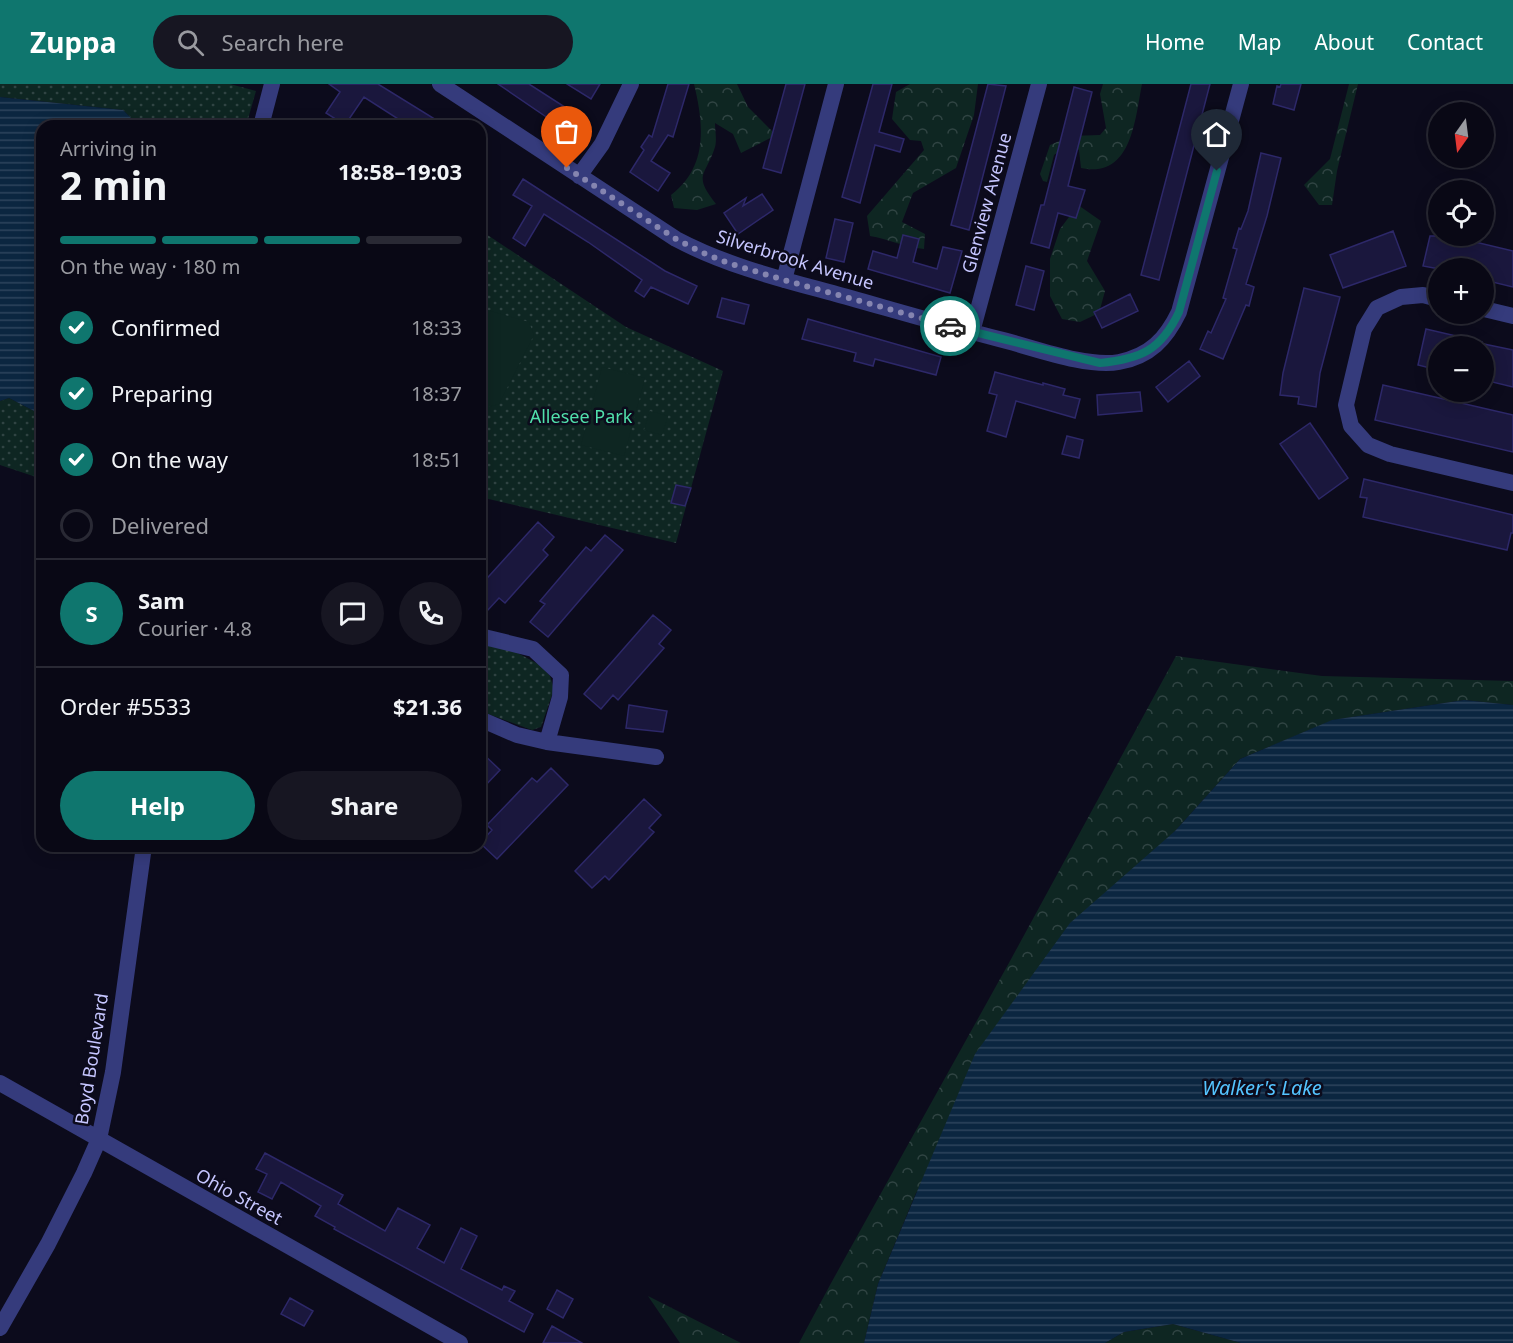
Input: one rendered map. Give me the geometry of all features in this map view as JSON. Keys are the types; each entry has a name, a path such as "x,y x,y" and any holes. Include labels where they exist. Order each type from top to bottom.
{"street":[{"path":"263,120 272,84"},
{"name":"Silverbrook Avenue","path":"440,84 676,239 701,252 784,280 972,332 1100,363 1120,362 1144,354 1171,331 1179,312 1241,84"},
{"path":"579,176 602,144 631,84"},
{"path":"784,280 836,84"},
{"name":"Glenview Avenue","path":"972,332 1039,84"},
{"path":"1428,296 1401,297 1377,308 1364,329 1346,405 1351,426 1368,445 1390,454 1513,483"},
{"path":"1494,311 1513,316"},
{"path":"486,637 533,649 561,675 560,697 547,742"},
{"path":"486,722 517,735 547,742 656,757"},
{"name":"Boyd Boulevard","path":"0,1328 48,1244 99,1139 113,1072 143,852"},
{"name":"Ohio Street","path":"0,1083 460,1343"}],"green space":[{"path":"0,84 230,84 256,91 248,120 133,120 123,110 0,97"},
{"path":"694,84 737,84 748,107 776,135 741,153 733,134 715,123 715,147 703,180 704,187 716,204 697,210 674,208 671,195 692,172 700,144 700,115"},
{"path":"910,84 978,84 974,115 956,168 913,193 902,222 925,234 924,249 870,236 867,216 924,150 921,141 910,140 892,119 896,92"},
{"path":"1103,84 1142,84 1133,129 1121,155 1111,164 1098,169 1081,168 1079,150 1068,145 1054,155 1047,182 1043,181 1040,174 1050,145 1071,136 1100,135 1106,128 1100,94"},
{"path":"1349,84 1358,84 1337,171 1332,205 1319,205 1304,185 1330,159"},
{"path":"1078,205 1101,221 1087,261 1105,291 1099,313 1080,322 1062,319 1050,296 1050,259 1060,229"},
{"name":"Allesee Park","path":"486,234 626,327 723,371 676,543 486,498"},
{"path":"486,310 529,322 534,335 499,404 486,407"},
{"path":"602,367 645,378 624,456 581,445"},
{"path":"9,398 36,412 36,477 0,465 0,401"},
{"path":"650,411 668,416 662,435 644,430"},
{"path":"486,645 512,650 540,665 550,676 554,689 541,727 532,730 486,713"},
{"path":"1176,656 1322,676 1513,681 1513,705 1464,700 1333,720 1240,759 1175,831 916,1193 878,1284 864,1343 799,1343 1010,961"},
{"path":"648,1296 741,1343 680,1343"},
{"path":"1173,1324 1241,1343 1105,1343 1124,1332"}],"water":[{"path":"0,97 123,110 133,120 36,120 36,412 9,398 0,401"},
{"name":"Walker's Lake","path":"1464,700 1513,705 1513,1343 1241,1343 1173,1324 1124,1332 1105,1343 864,1343 878,1284 975,1054 1070,923 1175,831 1240,759 1332,720"}],"building":[{"path":"329,84 378,84 436,120 400,120 364,97 348,120 337,120 326,113 340,92"},
{"path":"498,84 529,84 571,111 561,127"},
{"path":"567,84 600,84 591,99"},
{"path":"668,84 689,84 673,137 668,135 651,161 670,173 658,191 630,172 644,150 641,147 649,135 652,137"},
{"path":"786,84 805,84 781,173 763,168"},
{"path":"873,84 892,84 879,132 904,139 900,152 875,145 860,203 842,197"},
{"path":"988,84 1006,86 969,230 951,225"},
{"path":"1191,84 1210,84 1159,280 1141,275"},
{"path":"1281,84 1301,84 1294,110 1273,104 1277,86 1280,87"},
{"path":"1074,87 1092,92 1068,186 1085,190 1076,218 1058,213 1049,248 1031,243 1041,205 1044,205"},
{"path":"1261,153 1281,158 1267,216 1246,284 1254,287 1249,306 1246,305 1223,359 1200,349 1208,331 1211,333 1226,299 1223,298 1237,249 1233,248 1239,228 1241,229 1248,211"},
{"path":"523,179 665,271 697,286 688,304 651,287 644,297 635,291 642,280 544,214 525,246 513,238 532,206 513,195"},
{"path":"762,194 773,210 738,234 724,213 746,198 743,206"},
{"path":"835,219 853,223 844,262 826,258"},
{"path":"1393,231 1406,266 1343,288 1330,255"},
{"path":"903,235 919,239 913,262 937,269 943,247 962,251 950,293 868,269 873,251 897,258"},
{"path":"1428,245 1492,246 1513,251 1513,287 1494,282 1494,258 1428,258 1428,267 1423,266"},
{"path":"1026,266 1044,271 1034,310 1016,305"},
{"path":"1304,288 1340,297 1320,373 1316,407 1298,404 1299,397 1280,395 1283,373"},
{"path":"1130,294 1138,311 1102,328 1094,312"},
{"path":"722,298 749,305 744,324 717,317"},
{"path":"808,319 941,357 936,375 875,359 873,366 854,361 856,353 802,339"},
{"path":"1426,329 1456,336 1428,336 1428,368 1418,365"},
{"path":"1494,346 1513,350 1513,387 1494,382"},
{"path":"1189,361 1200,376 1168,402 1156,387"},
{"path":"995,372 1065,389 1063,395 1080,399 1075,418 1016,401 1006,437 987,431 997,395 989,393"},
{"path":"1383,385 1428,395 1428,402 1457,402 1513,415 1513,452 1375,420"},
{"path":"1140,392 1142,411 1098,415 1097,395"},
{"path":"1310,423 1348,478 1319,499 1280,444"},
{"path":"1067,436 1083,440 1079,458 1062,454"},
{"path":"1364,479 1513,515 1513,533 1511,533 1507,550 1363,517 1367,498 1360,497"},
{"path":"676,485 691,488 685,506 671,503"},
{"path":"538,522 554,537 543,550 548,555 505,603 499,598 487,611 486,579"},
{"path":"605,535 623,550 548,637 530,622 545,604 540,601 586,547 591,551"},
{"path":"653,615 671,630 659,644 664,648 618,700 613,695 601,709 584,694"},
{"path":"629,705 667,711 663,732 626,728"},
{"path":"486,757 500,770 486,785"},
{"path":"551,768 568,785 497,859 486,849 486,836 492,830 487,825 532,778 537,782"},
{"path":"644,799 661,815 649,828 654,832 609,880 605,876 592,888 575,871"},
{"path":"265,1153 343,1195 338,1204 385,1231 398,1208 430,1225 417,1248 444,1263 461,1228 477,1236 461,1269 502,1290 504,1286 515,1291 509,1301 533,1314 524,1332 334,1229 335,1227 315,1216 321,1206 281,1182 272,1199 258,1192 267,1174 256,1169"},
{"path":"557,1290 573,1299 563,1318 547,1309"},
{"path":"290,1298 313,1311 304,1326 281,1314"},
{"path":"552,1326 582,1343 543,1343"}],"way so far":[{"path":"567,168 676,239 701,252 784,280 950,326"}],"route":[{"path":"950,326 1100,363 1120,362 1144,354 1171,331 1179,312 1217,171"}]}
